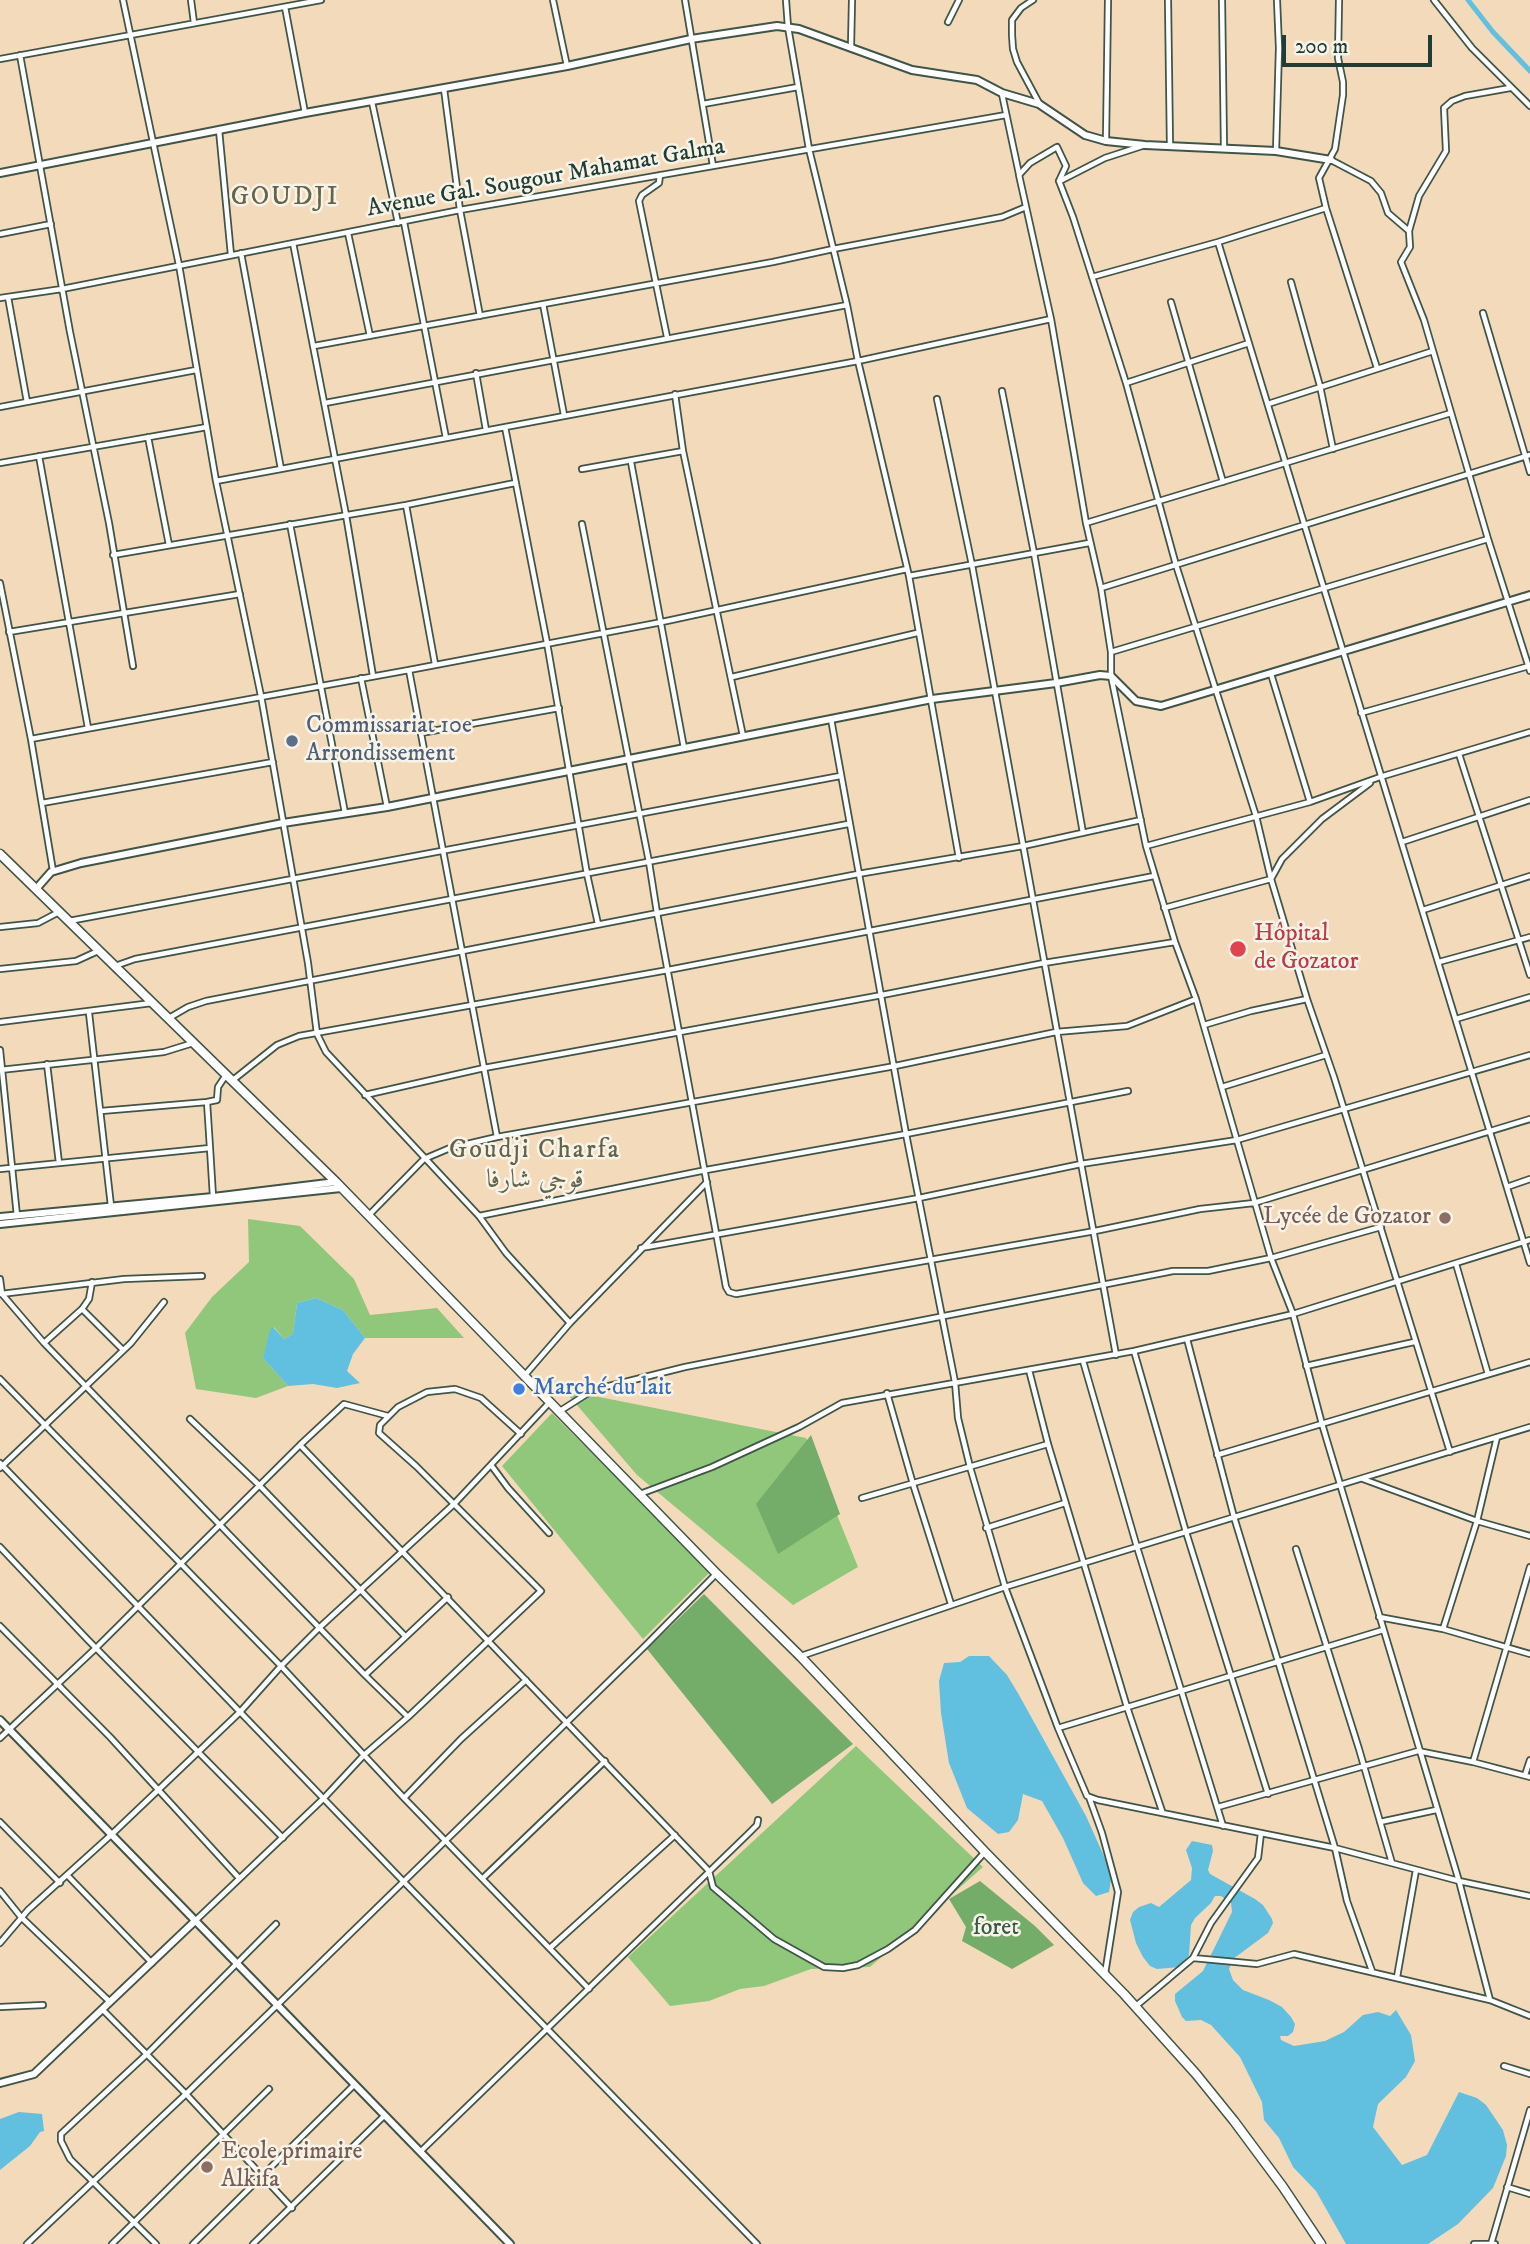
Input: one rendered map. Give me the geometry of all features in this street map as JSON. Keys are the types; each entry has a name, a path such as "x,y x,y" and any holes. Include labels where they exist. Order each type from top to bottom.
{"highway":[{"path":"1,856 338,1185 801,1657 1135,2006 1234,2121 1321,2244"}],"street":[{"path":"123,0 179,265 216,481 261,696 311,981 317,1034 326,1052 479,1216 506,1253 570,1323"},
{"path":"191,0 194,23"},
{"path":"0,59 319,0"},
{"path":"553,0 567,66"},
{"path":"685,0 713,166"},
{"path":"786,0 788,27 809,149 909,576 959,858"},
{"path":"851,47 852,0"},
{"path":"948,22 959,0"},
{"path":"1033,0 1021,8 1013,20 1012,35 1017,62 1039,104"},
{"path":"1106,141 1108,0"},
{"path":"1168,0 1170,146"},
{"path":"1222,0 1224,149"},
{"path":"1276,151 1279,48 1277,0"},
{"path":"1339,0 1338,58 1344,88 1336,142 1331,160 1319,178 1377,368"},
{"path":"1434,0 1472,48 1530,106"},
{"path":"285,7 305,113"},
{"path":"0,173 219,129 567,66 691,39 777,26 851,47 912,70 978,80 1002,93 1039,104 1085,135 1106,141 1276,151 1331,160 1371,181 1381,192 1388,214 1409,231"},
{"path":"20,55 133,666"},
{"path":"702,104 798,86"},
{"path":"1361,713 1530,668 1507,602 1433,351 1401,262 1410,247 1409,231 1420,194 1446,151 1444,108 1452,101 1465,96 1510,88"},
{"path":"444,89 460,210 480,316"},
{"path":"1002,93 1051,318 1089,543 1101,588 1111,652 1111,677 1146,846 1204,1025 1271,1258 1293,1314 1322,1424 1459,1881 1490,2000"},
{"path":"372,102 424,326 446,438"},
{"name":"Avenue Gal. Sougour Mahamat Galma","path":"0,298 62,289 460,210 1006,115"},
{"path":"219,129 231,255"},
{"path":"1059,181 1105,158 1145,145"},
{"path":"1019,175 1030,163 1057,147 1066,166 1059,181"},
{"path":"660,175 659,183 642,195 639,201 667,337"},
{"path":"1059,181 1064,188 1126,383 1176,565 1256,816 1271,879 1307,999 1450,1452"},
{"path":"314,346 773,262 1002,217 1026,207"},
{"path":"1092,277 1326,208"},
{"path":"0,234 51,224"},
{"path":"348,233 370,336"},
{"path":"1218,242 1380,777 1507,1186 1527,1241 1530,1263"},
{"path":"293,243 346,515 373,676"},
{"path":"241,253 281,469"},
{"path":"1291,282 1320,386 1332,449"},
{"path":"8,297 27,402"},
{"path":"1171,302 1223,482"},
{"path":"543,304 564,415"},
{"path":"325,403 847,304"},
{"path":"1483,313 1528,456 1530,472"},
{"path":"216,481 858,361 1051,318"},
{"path":"1126,383 1250,343"},
{"path":"1268,404 1433,351"},
{"path":"0,407 196,370"},
{"path":"477,373 486,430"},
{"path":"1002,391 1034,553 1083,833"},
{"path":"675,394 683,452 743,736"},
{"path":"937,399 972,565 1116,1355"},
{"path":"1086,523 1451,412"},
{"path":"505,427 598,924"},
{"path":"0,463 207,428"},
{"path":"148,438 169,545"},
{"path":"582,469 683,452"},
{"path":"39,456 88,729"},
{"path":"1101,588 1528,456"},
{"path":"631,461 684,748"},
{"path":"113,555 406,505 515,483"},
{"path":"406,505 435,664"},
{"path":"290,524 345,813"},
{"path":"582,524 649,862 729,1292 736,1294 1095,1231 1200,1209 1254,1203 1530,1119"},
{"path":"1111,652 1488,539"},
{"path":"909,576 1089,543"},
{"path":"31,739 662,622 906,569"},
{"path":"0,583 31,739 53,871"},
{"path":"9,632 240,594"},
{"path":"36,889 53,871 81,863 283,823 387,807 932,699 1100,675 1111,677 1136,701 1161,706 1530,596"},
{"path":"732,677 917,633"},
{"path":"409,670 497,1137"},
{"path":"1271,674 1310,802"},
{"path":"360,678 387,807"},
{"path":"421,733 559,708"},
{"path":"831,719 906,1135 955,1382 958,1418 986,1528 1058,1728 1089,1797 1118,1892 1105,1975"},
{"path":"1146,846 1310,802 1380,777 1530,732"},
{"path":"1459,754 1530,975"},
{"path":"42,803 273,762"},
{"path":"68,921 840,776"},
{"path":"1164,908 1271,879 1282,859 1322,819 1380,777"},
{"path":"1402,842 1530,800"},
{"path":"169,1019 188,1007 206,1001 858,874 1023,846 1142,820"},
{"path":"114,966 135,959 848,824"},
{"path":"101,1111 217,1100 218,1087 229,1078 277,1045 299,1036 668,970 1154,876"},
{"path":"1423,910 1530,876"},
{"path":"0,927 38,923 60,912"},
{"path":"1439,962 1530,937"},
{"path":"365,1095 484,1068 1044,963 1175,942"},
{"path":"0,969 76,961 99,951"},
{"path":"1456,1019 1530,997"},
{"path":"368,1216 424,1159 450,1148 497,1137 895,1066 1056,1032 1127,1026 1196,999"},
{"path":"1204,1025 1307,999"},
{"path":"0,1022 89,1013 152,1003"},
{"path":"89,1013 111,1210"},
{"path":"1,1070 164,1052 194,1042"},
{"path":"0,1050 18,1219"},
{"path":"1222,1087 1326,1055"},
{"path":"641,1248 919,1198 1081,1164 1237,1140 1530,1055"},
{"path":"47,1065 59,1163"},
{"path":"479,1216 706,1170 906,1135 1128,1091"},
{"path":"207,1102 213,1199"},
{"path":"0,1169 210,1148"},
{"path":"1507,1186 1530,1179"},
{"path":"525,1375 570,1323 707,1182"},
{"path":"0,1224 18,1219 338,1185"},
{"path":"0,1217 18,1219"},
{"path":"559,1411 586,1392 708,1362 1173,1271 1208,1271 1271,1258 1381,1227"},
{"path":"639,1494 725,1461 799,1427 842,1403 1116,1355 1293,1314 1527,1241"},
{"path":"1456,1264 1488,1374"},
{"path":"1,1294 92,1282 202,1276"},
{"path":"0,1279 1,1294 44,1343 218,1525 408,1717"},
{"path":"44,1343 82,1309 89,1299 92,1282"},
{"path":"164,1302 123,1350 1,1465 757,2244"},
{"path":"82,1309 123,1350"},
{"path":"1187,1339 1234,1517 1335,1848 1347,1901 1372,1970"},
{"path":"1306,1366 1414,1342"},
{"path":"1134,1351 1186,1532 1268,1794"},
{"path":"1083,1360 1223,1826"},
{"path":"1217,1455 1530,1362"},
{"path":"1029,1370 1048,1444 1127,1707 1162,1812"},
{"path":"0,1379 281,1666 589,1989"},
{"path":"0,2084 34,2074 283,1838 364,1755 541,1591 379,1433 380,1425 398,1407 427,1392 455,1389 481,1398 521,1434"},
{"path":"887,1394 951,1604"},
{"path":"0,1943 22,1917 240,1712 319,1628 454,1504 550,1402"},
{"path":"0,1738 58,1685 344,1404 388,1416"},
{"path":"190,1419 259,1485 405,1636"},
{"path":"801,1657 951,1604 1530,1427"},
{"path":"1443,1629 1477,1521 1497,1437"},
{"path":"862,1498 1048,1444"},
{"path":"300,1445 709,1871 713,1887 774,1939 824,1967 843,1968 867,1961 915,1930 985,1852"},
{"path":"491,1465 549,1533"},
{"path":"1362,1478 1477,1521 1530,1536"},
{"path":"986,1528 1066,1503"},
{"path":"0,1546 283,1838"},
{"path":"1296,1549 1392,1863"},
{"path":"1473,1762 1530,1567"},
{"path":"27,2244 186,2094 716,1573"},
{"path":"365,1675 448,1597"},
{"path":"1379,1617 1443,1629 1530,1654"},
{"path":"0,1626 239,1878"},
{"path":"1058,1728 1383,1630"},
{"path":"404,1798 461,1739 526,1680"},
{"path":"0,1720 510,2244"},
{"path":"1218,1807 1418,1751 1527,1776 1530,1760"},
{"path":"483,1878 605,1761"},
{"path":"1089,1797 1335,1848 1459,1881 1530,1896"},
{"path":"1380,1822 1436,1810"},
{"path":"420,2153 757,1825 758,1820"},
{"path":"0,1822 60,1883"},
{"path":"1135,2006 1193,1958 1206,1930 1258,1858 1261,1833"},
{"path":"550,1948 675,1835"},
{"path":"1397,1977 1416,1870"},
{"path":"68,1876 152,1963"},
{"path":"0,1891 22,1917 110,2002"},
{"path":"156,2244 70,2159 61,2141 61,2134 147,2053 276,1924"},
{"path":"1193,1958 1257,1964 1294,1954 1372,1970 1490,2000 1530,2016"},
{"path":"0,2007 43,2006"},
{"path":"102,2009 147,2053 292,2208"},
{"path":"1504,2066 1530,2074"},
{"path":"193,2244 354,2085"},
{"path":"112,2244 269,2089"},
{"path":"1474,2244 1493,2244 1530,2110"},
{"path":"253,2244 384,2116"},
{"path":"1523,2133 1530,2135"},
{"path":"1507,2188 1530,2194"}],"green space":[{"path":"248,1219 300,1226 354,1279 370,1315 437,1308 464,1338 365,1338 343,1310 316,1298 297,1303 293,1334 284,1339 274,1327 263,1358 288,1386 256,1398 196,1389 185,1333 212,1297 249,1262"},
{"path":"564,1390 806,1438 858,1567 793,1605 637,1475"},
{"path":"552,1413 710,1572 643,1639 502,1466"},
{"path":"811,1435 840,1514 778,1554 756,1504"},
{"path":"704,1594 853,1744 772,1804 647,1649"},
{"path":"856,1746 983,1867 870,1967 811,1969 764,1986 740,1989 709,2001 670,2006 628,1957"},
{"name":"foret","path":"980,1881 1054,1945 1012,1969 962,1941 966,1927 949,1899"}],"water":[{"path":"316,1298 343,1310 365,1338 353,1354 347,1371 360,1383 337,1388 313,1384 288,1386 263,1358 270,1330 273,1327 284,1339 293,1334 297,1303"},
{"path":"969,1656 989,1656 1007,1675 1019,1695 1086,1816 1112,1874 1109,1892 1096,1896 1083,1883 1063,1838 1042,1801 1023,1794 1018,1820 1009,1832 998,1834 967,1808 949,1763 939,1681 944,1663 960,1662"},
{"path":"1192,1841 1212,1845 1208,1870 1210,1874 1255,1899 1263,1905 1272,1919 1268,1933 1233,1959 1229,1969 1233,1980 1243,1990 1282,2007 1291,2017 1295,2024 1293,2032 1288,2036 1280,2036 1281,2040 1294,2046 1325,2041 1344,2032 1363,2015 1378,2012 1390,2016 1396,2010 1411,2035 1415,2061 1406,2077 1378,2104 1373,2127 1402,2165 1427,2155 1459,2092 1477,2098 1486,2105 1503,2130 1507,2145 1506,2156 1493,2188 1458,2224 1428,2244 1346,2244 1316,2191 1293,2167 1279,2138 1264,2120 1262,2102 1240,2057 1211,2025 1201,2020 1186,2021 1182,2017 1175,1994 1203,1971 1232,1912 1231,1903 1221,1896 1215,1896 1195,1918 1191,1925 1189,1955 1180,1967 1157,1969 1150,1966 1143,1957 1130,1920 1133,1912 1151,1903 1159,1907 1191,1880 1192,1868 1186,1850"},
{"path":"19,2112 42,2114 44,2131 0,2170 0,2119"}],"waterway":[{"path":"1468,0 1493,32 1530,71"}],"place":[{"name":"Commissariat 10e Arrondissement","path":"292,741"},
{"name":"Hôpital de Gozator","path":"1238,949"},
{"name":"Lycée de Gozator","path":"1445,1218"},
{"name":"Marché du lait","path":"519,1389"},
{"name":"Ecole primaire Alkifa","path":"207,2167"}],"district":[{"name":"GOUDJI","path":"285,199"},
{"name":"Goudji Charfa قوجي شارفا","path":"535,1167"}]}
